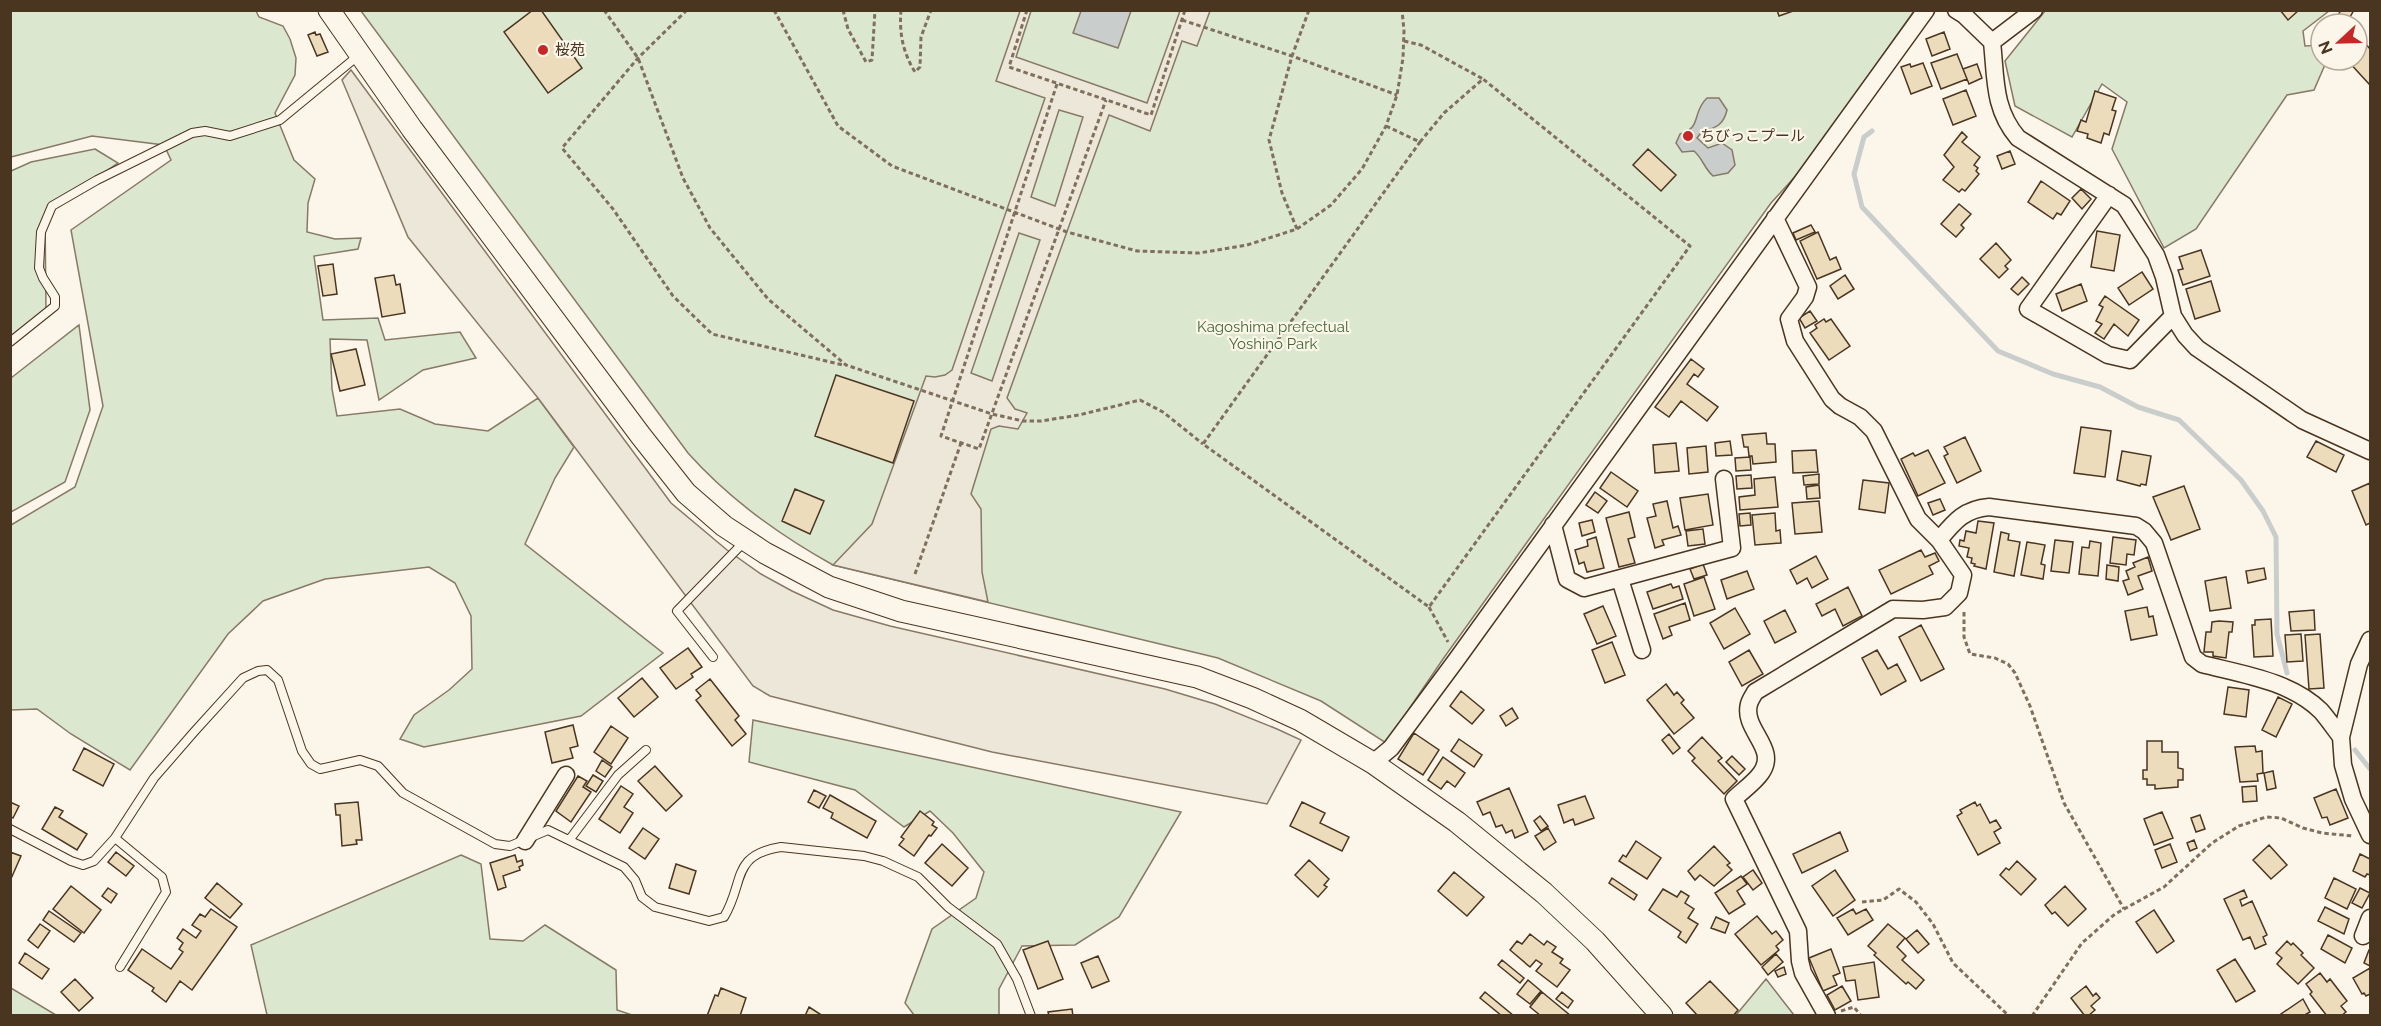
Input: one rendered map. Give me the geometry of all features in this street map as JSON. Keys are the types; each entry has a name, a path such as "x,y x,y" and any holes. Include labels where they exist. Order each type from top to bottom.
{"street":[{"path":"329,10 359,55 572,346 666,469 686,493 746,541 793,570 829,587 901,611 1197,677 1252,698 1300,720 1373,763 1457,822 1544,893 1595,942 1662,1016"},
{"path":"1373,763 1390,748 1457,659 1926,10"},
{"path":"1956,10 1992,42 1997,102 2006,124 2018,138 2124,206 2156,255 2164,277 2173,316 2184,335 2211,360 2250,383 2302,420 2370,451"},
{"path":"1992,42 2034,10"},
{"path":"2109,195 2028,309 2108,356 2130,360 2173,316"},
{"path":"1775,218 1808,287 1805,297 1789,319 1795,341 1832,399 1867,422 1874,431 1918,519 1939,540 1964,575 1959,593 1945,607 1923,610 1893,609 1755,692 1749,704 1748,716 1765,750 1767,760 1761,774 1734,799 1798,932 1803,973 1827,1016"},
{"path":"1553,525 1567,579 1584,588 1620,579 1732,548 1724,479"},
{"path":"1939,540 1959,517 1978,508 1989,507 2136,526 2144,531 2154,543 2193,657 2202,664 2276,684 2302,696 2320,711 2341,737"},
{"path":"1620,579 1642,650"},
{"path":"2369,835 2353,799 2343,765 2341,737 2359,664 2370,640"},
{"path":"525,841 566,775"},
{"path":"2363,936 2370,918"}],"lane":[{"path":"10,342 56,306 55,297 42,278 39,268 41,232 52,206 97,180 192,133 205,131 230,136 280,120 359,55"},
{"path":"713,657 677,611 746,541"},
{"path":"10,829 83,865 94,861 115,838 154,778 194,732 243,678 258,670 267,670 278,680 302,751 311,764 320,769 360,760 378,766 403,793 495,843 510,846 548,830 570,839 624,867 635,880 642,897 655,907 709,921 724,916 733,903 741,872 748,860 768,849 781,847 854,854 883,861 918,877 948,907 997,944 1017,979 1031,1016"},
{"path":"570,839 618,775 646,750"},
{"path":"115,838 162,877 166,892 120,967"}],"path":[{"path":"604,10 638,58 683,178 710,228 768,299 846,365"},
{"path":"687,10 638,58 562,148 614,209 674,296 712,334 846,365 992,414 1023,421 1041,421 1079,415 1140,400 1162,412 1429,607 1457,659"},
{"path":"774,10 838,126 892,166 1059,229 1137,251 1199,253 1247,244 1298,229 1331,205 1362,169 1386,126 1397,95 1404,41 1402,10"},
{"path":"843,10 848,29 866,62 872,60 875,10"},
{"path":"902,10 902,45 906,59 915,72 920,67 921,37 932,10"},
{"path":"1027,10 1009,67 1150,115 1185,10"},
{"path":"1298,229 1282,193 1269,140 1292,56 1309,10"},
{"path":"1182,20 1292,56 1397,95"},
{"path":"1404,41 1421,45 1483,80 1690,246 1429,607"},
{"path":"1203,444 1420,142 1444,112 1483,80"},
{"path":"1057,84 941,436 979,449 1106,100"},
{"path":"1386,126 1420,142"},
{"path":"915,574 961,442"},
{"path":"1964,610 1964,637 1970,654 1995,658 2008,664 2016,673 2031,706 2064,803 2124,909"},
{"path":"2032,1016 2082,944 2124,909 2164,887 2212,843 2239,826 2266,817 2281,818 2303,828 2322,833 2369,835"},
{"path":"1862,902 1883,900 1899,889 1916,902 1934,924 1953,963 2009,1016"},
{"path":"1833,1016 1854,1007 1861,1016"}],"green space":[{"path":"10,11 256,11 259,17 283,26 296,58 295,75 275,113 294,160 315,179 308,203 307,232 335,239 361,238 358,249 314,256 323,320 378,318 385,340 460,332 476,358 423,370 379,400 367,340 330,339 332,389 337,416 400,409 435,424 488,431 538,398 574,447 555,478 525,544 663,653 581,716 424,747 400,739 414,715 449,690 472,669 471,616 455,583 429,567 325,579 263,601 228,634 130,770 71,734 37,709 11,710 11,525 75,487 103,406 71,230 171,160 164,145 92,136 11,157"},
{"name":"Kagoshima prefectual Yoshino Park","path":"361,11 1914,11 1802,169 1771,203 1443,659 1386,743 1321,701 1218,658 833,565 774,529 720,486 688,453"},
{"path":"2045,11 2329,11 2309,12 2309,26 2303,31 2305,46 2309,46 2309,72 2322,72 2314,90 2287,95 2196,229 2164,248 2112,149 2127,102 2102,84 2072,137 2015,106 2005,61"},
{"path":"95,149 118,163 45,212 46,312 11,338 11,171 31,162"},
{"path":"79,325 90,410 65,482 11,512 11,378"},
{"path":"753,720 1181,812 1119,917 1075,945 1022,946 999,989 999,1015 914,1015 905,1003 932,929 976,898 984,872 953,833 930,811 904,827 855,790 749,762"},
{"path":"461,855 481,864 490,939 523,941 545,925 616,970 617,1010 632,1015 267,1015 251,945"},
{"path":"1766,979 1794,1015 1736,1015"},
{"path":"11,988 56,1015 11,1015"}],"shaded area":[{"path":"1020,11 1031,11 1016,57 1147,103 1180,11 1210,11 1197,46 1182,41 1150,131 1109,115 1007,398 1015,409 1027,413 1018,429 999,426 991,429 971,494 981,509 982,572 988,602 833,565 872,524 926,376 945,375 952,370 1045,98 996,81","holes":["1059,110 1083,117 1055,206 1031,197","1019,233 1040,240 992,381 971,373"]},
{"path":"1081,11 1131,11 1118,48 1073,33"},
{"path":"351,70 671,503 727,550 761,574 833,610 890,626 1165,689 1215,704 1301,740 1267,804 992,752 770,696 753,686 538,398 408,237 342,80"},
{"name":"ちびっこプール","path":"1707,98 1719,98 1727,110 1719,124 1703,130 1697,138 1708,148 1722,143 1732,150 1735,165 1728,173 1713,176 1694,151 1682,152 1676,143 1680,134 1692,128 1699,109"}],"building":[{"name":"桜苑","path":"533,10 541,10 582,68 548,93 504,32"},
{"path":"1777,10 1796,10 1779,16"},
{"path":"2280,10 2299,10 2288,20"},
{"path":"2341,10 2354,10 2353,12 2340,12"},
{"path":"315,32 316,35 320,34 328,52 317,56 308,35"},
{"path":"1944,32 1950,49 1932,56 1926,39"},
{"path":"2369,48 2370,49 2370,85 2358,72 2369,72"},
{"path":"1957,54 1967,79 1941,89 1931,63"},
{"path":"1923,63 1932,86 1911,94 1901,67"},
{"path":"1977,64 1982,78 1969,84 1963,69"},
{"path":"1966,90 1976,116 1953,125 1943,99"},
{"path":"2095,91 2116,98 2112,110 2116,111 2109,135 2104,133 2101,143 2087,138 2088,134 2077,131 2081,120 2086,122"},
{"path":"1962,132 1967,137 1962,142 1980,157 1974,165 1978,168 1976,171 1979,174 1965,191 1962,189 1959,192 1943,180 1954,167 1944,155"},
{"path":"1648,149 1676,175 1661,191 1633,165"},
{"path":"2010,151 2015,164 2002,169 1997,156"},
{"path":"2041,181 2070,201 2061,215 2057,213 2053,219 2028,202"},
{"path":"2081,189 2091,199 2082,209 2072,198"},
{"path":"1959,204 1971,214 1961,225 1964,228 1956,237 1941,224"},
{"path":"1811,225 1815,232 1796,240 1793,233"},
{"path":"2097,231 2120,235 2114,271 2091,267"},
{"path":"1818,232 1830,260 1836,257 1841,269 1817,279 1800,241"},
{"path":"1996,243 2011,260 2005,266 2008,269 1999,278 1980,259"},
{"path":"2201,250 2210,276 2183,285 2178,270 2183,269 2179,257"},
{"path":"333,264 337,294 323,296 318,266"},
{"path":"2142,272 2153,289 2129,305 2118,288"},
{"path":"394,275 396,285 400,284 405,313 382,317 375,278"},
{"path":"1845,275 1854,289 1838,299 1830,286"},
{"path":"2022,277 2029,284 2018,295 2011,289"},
{"path":"2211,281 2220,311 2195,319 2186,289"},
{"path":"2081,284 2087,301 2062,311 2056,294"},
{"path":"2105,296 2139,320 2128,336 2114,324 2104,339 2095,333 2102,324 2096,321 2103,307 2099,305"},
{"path":"1810,311 1817,321 1805,328 1799,318"},
{"path":"1824,319 1826,322 1831,319 1850,346 1829,360 1810,333 1817,328 1815,325"},
{"path":"356,349 365,385 340,391 331,354"},
{"path":"1691,359 1704,369 1698,377 1694,374 1687,384 1718,407 1707,421 1681,401 1669,417 1655,407"},
{"path":"836,375 914,401 893,463 815,436"},
{"path":"2081,427 2111,431 2105,477 2074,473"},
{"path":"1766,433 1767,444 1775,444 1776,462 1753,464 1748,447 1744,447 1742,435"},
{"path":"1965,437 1981,471 1957,483 1944,456 1948,454 1944,447"},
{"path":"1730,441 1732,455 1716,456 1715,443"},
{"path":"2316,441 2344,455 2336,472 2307,457"},
{"path":"1676,443 1679,471 1655,473 1653,445"},
{"path":"1706,446 1708,472 1689,474 1687,448"},
{"path":"1816,450 1818,472 1793,473 1792,451"},
{"path":"1928,450 1945,483 1918,496 1901,459 1913,453 1915,456"},
{"path":"2122,451 2151,456 2146,485 2141,484 2140,486 2117,480"},
{"path":"1750,457 1751,470 1736,471 1735,458"},
{"path":"1611,472 1638,491 1627,507 1600,488"},
{"path":"1819,474 1819,484 1804,485 1803,476"},
{"path":"1751,475 1752,488 1737,489 1736,476"},
{"path":"1775,477 1778,507 1740,510 1739,497 1755,495 1754,479"},
{"path":"1863,480 1889,483 1885,513 1859,509"},
{"path":"2370,483 2370,523 2366,525 2352,491"},
{"path":"1819,485 1820,498 1807,499 1806,487"},
{"path":"2184,486 2200,529 2171,540 2153,497"},
{"path":"795,489 824,501 810,534 782,521"},
{"path":"1595,492 1607,501 1598,513 1586,505"},
{"path":"1708,494 1713,525 1685,530 1680,498"},
{"path":"1940,499 1945,510 1933,515 1928,503"},
{"path":"1667,501 1673,528 1678,526 1681,535 1662,540 1664,545 1655,548 1647,518 1656,516 1653,504"},
{"path":"1819,501 1822,532 1795,534 1792,503"},
{"path":"1629,512 1635,537 1628,539 1635,563 1619,567 1606,518"},
{"path":"1750,513 1751,525 1740,526 1739,514"},
{"path":"1775,513 1776,531 1780,530 1781,543 1755,545 1752,515"},
{"path":"1592,520 1595,532 1582,536 1579,523"},
{"path":"1978,521 1994,523 1986,569 1974,566 1975,564 1971,563 1972,558 1967,557 1969,548 1959,546 1960,540 1964,541 1966,531 1976,533"},
{"path":"1703,529 1705,544 1688,546 1686,531"},
{"path":"2001,532 2009,534 2008,540 2020,542 2014,576 1994,572"},
{"path":"1596,537 1604,568 1587,572 1584,562 1579,564 1575,550 1588,546 1587,540"},
{"path":"2113,537 2136,540 2134,555 2127,554 2126,565 2110,563"},
{"path":"2055,540 2073,542 2069,573 2051,571"},
{"path":"2090,541 2101,543 2098,576 2079,574 2082,547 2089,548"},
{"path":"2027,542 2045,545 2041,564 2045,565 2043,579 2021,575"},
{"path":"1921,550 1925,557 1935,553 1939,561 1929,566 1933,574 1891,594 1879,570"},
{"path":"1816,556 1828,579 1812,588 1807,578 1797,584 1790,570"},
{"path":"2148,557 2152,571 2138,576 2143,589 2128,595 2123,581 2129,579 2126,571 2135,567 2133,563"},
{"path":"1703,564 1707,575 1694,579 1690,569"},
{"path":"2107,565 2119,567 2118,581 2106,579"},
{"path":"2264,568 2266,579 2248,583 2246,571"},
{"path":"1747,571 1754,589 1727,599 1721,580"},
{"path":"1704,577 1715,609 1694,616 1684,584"},
{"path":"2226,577 2231,608 2210,611 2205,581"},
{"path":"1671,584 1673,588 1679,586 1683,599 1653,609 1647,592"},
{"path":"1848,587 1862,616 1843,626 1835,609 1822,616 1816,604"},
{"path":"1685,603 1690,620 1669,627 1672,635 1663,639 1654,614"},
{"path":"1603,606 1616,636 1597,644 1584,614"},
{"path":"2147,607 2149,617 2153,616 2157,635 2131,640 2125,611"},
{"path":"1735,608 1750,634 1724,649 1710,623"},
{"path":"1785,610 1796,632 1775,643 1764,621"},
{"path":"2314,610 2315,630 2291,631 2289,612"},
{"path":"2271,619 2273,656 2254,657 2252,625 2255,625 2255,620"},
{"path":"2212,622 2233,622 2232,632 2229,632 2226,658 2213,656 2213,652 2204,652 2206,632 2211,632"},
{"path":"1921,625 1944,669 1921,681 1899,637"},
{"path":"2301,634 2303,661 2287,662 2285,635"},
{"path":"2320,634 2324,688 2309,689 2305,635"},
{"path":"1612,642 1625,675 1605,683 1592,650"},
{"path":"688,648 702,667 691,674 693,677 676,689 660,668"},
{"path":"1749,650 1763,674 1742,686 1729,662"},
{"path":"1877,650 1888,669 1897,664 1906,681 1881,695 1862,658"},
{"path":"642,678 658,697 634,717 618,698"},
{"path":"710,679 739,716 735,720 746,734 732,746 696,700 701,696 696,690"},
{"path":"1666,684 1674,695 1677,692 1684,700 1681,703 1694,718 1674,734 1647,700"},
{"path":"2228,687 2249,690 2246,717 2224,714"},
{"path":"1461,691 1484,710 1472,724 1450,706"},
{"path":"2278,697 2292,704 2276,737 2262,730"},
{"path":"1512,708 1518,718 1506,726 1500,716"},
{"path":"573,725 578,746 570,748 573,758 552,763 545,732"},
{"path":"611,726 628,738 611,764 594,752"},
{"path":"1414,733 1439,750 1423,775 1398,759"},
{"path":"1669,734 1680,748 1673,754 1662,740"},
{"path":"1702,737 1722,758 1718,761 1737,781 1724,794 1692,761 1695,758 1688,751"},
{"path":"1459,739 1482,755 1474,767 1451,751"},
{"path":"2147,741 2162,741 2162,752 2178,752 2178,768 2183,769 2183,780 2178,780 2178,787 2155,789 2155,785 2147,785 2147,779 2143,779 2143,770 2147,770"},
{"path":"2255,746 2256,752 2262,751 2263,773 2257,774 2258,781 2240,782 2235,747"},
{"path":"84,748 114,764 103,786 73,770"},
{"path":"1732,756 1745,769 1739,775 1726,762"},
{"path":"1443,757 1465,773 1455,787 1447,781 1441,789 1428,780"},
{"path":"602,760 612,767 605,777 596,771"},
{"path":"655,766 682,796 666,811 638,781"},
{"path":"2273,771 2276,788 2267,790 2264,773"},
{"path":"593,775 603,781 596,792 586,786"},
{"path":"578,776 587,781 583,787 591,792 571,822 556,811"},
{"path":"621,786 633,794 624,807 633,813 620,833 599,819"},
{"path":"2256,786 2257,801 2243,802 2242,787"},
{"path":"1509,788 1528,832 1515,838 1512,830 1506,833 1502,825 1496,827 1490,812 1483,815 1477,802"},
{"path":"2336,789 2348,818 2330,825 2327,817 2322,818 2314,798"},
{"path":"814,790 826,796 819,808 808,802"},
{"path":"830,795 876,821 867,838 831,818 833,813 823,808"},
{"path":"1585,796 1594,818 1575,825 1573,819 1564,823 1558,805"},
{"path":"10,802 19,806 13,818 10,816"},
{"path":"358,802 362,840 356,840 357,844 342,846 340,815 336,815 335,804"},
{"path":"1302,802 1325,813 1320,823 1349,837 1342,851 1290,826"},
{"path":"1975,802 1977,806 1980,804 1990,823 1996,820 2001,828 1994,832 2000,843 1978,855 1957,816 1962,813 1960,810"},
{"path":"55,807 63,811 59,817 87,834 77,850 42,829"},
{"path":"920,811 934,822 932,825 937,828 914,856 899,845 904,839 901,837"},
{"path":"2162,812 2173,838 2154,845 2144,819"},
{"path":"2200,815 2205,829 2196,832 2191,818"},
{"path":"1540,816 1548,826 1541,831 1534,821"},
{"path":"643,828 659,839 645,859 629,848"},
{"path":"1548,828 1556,842 1544,850 1535,836"},
{"path":"1840,832 1848,851 1802,873 1793,854"},
{"path":"2194,840 2197,848 2190,851 2187,843"},
{"path":"1636,841 1661,858 1647,879 1619,861 1623,855 1626,857"},
{"path":"942,844 968,868 952,886 925,863"},
{"path":"2170,844 2177,862 2162,868 2155,850"},
{"path":"2269,845 2287,865 2271,879 2253,860"},
{"path":"1714,846 1730,863 1727,865 1732,870 1714,886 1700,875 1695,880 1688,871"},
{"path":"10,852 21,856 10,881"},
{"path":"116,852 134,866 126,876 108,862"},
{"path":"2360,854 2370,859 2370,875 2367,874 2365,877 2353,871"},
{"path":"515,855 517,862 522,860 523,865 519,867 520,870 503,876 506,887 498,890 490,863"},
{"path":"1309,860 1329,879 1324,885 1327,887 1318,897 1295,875"},
{"path":"2017,861 2036,879 2021,895 2000,875 2006,868 2009,870"},
{"path":"676,864 696,871 689,894 669,888"},
{"path":"1753,870 1762,883 1753,890 1743,877"},
{"path":"1835,870 1855,900 1833,916 1812,886"},
{"path":"1454,872 1484,897 1467,916 1438,891"},
{"path":"1741,876 1747,884 1737,891 1745,904 1729,914 1715,893"},
{"path":"1612,878 1637,895 1634,900 1609,883"},
{"path":"2334,878 2356,889 2347,909 2325,898"},
{"path":"217,883 242,904 230,918 205,898"},
{"path":"71,886 101,910 84,933 53,909"},
{"path":"2065,886 2086,909 2068,926 2055,912 2052,914 2045,905"},
{"path":"108,888 117,894 111,903 102,896"},
{"path":"2360,888 2370,893 2362,908 2352,903"},
{"path":"1663,889 1677,897 1681,891 1689,896 1685,903 1694,909 1688,918 1698,924 1686,943 1678,937 1681,932 1649,910"},
{"path":"2244,890 2247,897 2240,900 2242,906 2252,901 2267,935 2263,937 2266,944 2255,949 2250,937 2243,940 2224,899"},
{"path":"2325,907 2349,919 2344,934 2318,921"},
{"path":"211,909 237,927 192,990 180,981 166,1002 152,991 154,988 128,970 142,949 171,969 183,952 179,949 183,943 177,938 183,929 196,938 201,931 192,925 200,914 205,917"},
{"path":"1853,909 1856,914 1866,909 1873,920 1848,935 1837,918"},
{"path":"2154,910 2174,941 2157,953 2136,922"},
{"path":"49,911 81,933 74,942 43,920"},
{"path":"1757,916 1772,934 1776,931 1783,940 1776,946 1779,950 1761,965 1735,934"},
{"path":"1716,917 1729,923 1725,933 1711,928"},
{"path":"40,924 50,931 38,948 28,940"},
{"path":"1888,924 1905,938 1897,947 1906,956 1902,960 1924,980 1916,989 1908,982 1906,984 1874,955 1876,953 1868,946"},
{"path":"1917,930 1929,944 1918,953 1906,939"},
{"path":"1530,934 1544,945 1547,941 1556,947 1552,952 1563,959 1560,963 1570,970 1557,987 1536,971 1542,964 1536,960 1530,967 1510,950 1517,941 1522,944"},
{"path":"2328,935 2352,948 2345,963 2321,949"},
{"path":"1048,941 1063,979 1038,989 1023,950"},
{"path":"2287,941 2291,945 2293,943 2303,953 2301,955 2314,968 2298,984 2277,964 2282,958 2276,953"},
{"path":"1831,949 1840,973 1833,976 1837,985 1823,991 1809,958"},
{"path":"2370,950 2370,966 2364,963"},
{"path":"25,953 49,969 42,979 19,963"},
{"path":"1776,954 1783,962 1768,975 1762,967"},
{"path":"1098,956 1109,981 1092,988 1081,963"},
{"path":"2235,959 2255,991 2236,1002 2217,970"},
{"path":"1502,960 1524,978 1520,983 1498,965"},
{"path":"1874,962 1879,997 1858,1000 1855,980 1846,981 1843,967"},
{"path":"1784,967 1786,974 1778,977 1775,971"},
{"path":"2370,968 2370,994 2366,996 2362,994 2353,978"},
{"path":"2320,973 2327,982 2330,979 2347,1001 2341,1006 2346,1012 2341,1016 2327,1016 2310,994 2312,992 2306,984"},
{"path":"75,979 93,998 79,1011 61,992"},
{"path":"1528,980 1541,991 1530,1004 1517,994"},
{"path":"1710,981 1738,1010 1733,1016 1698,1016 1686,1003"},
{"path":"1842,986 1851,1001 1835,1010 1827,995"},
{"path":"2086,986 2093,996 2096,993 2100,998 2091,1006 2095,1010 2088,1016 2085,1016 2071,998"},
{"path":"721,988 746,998 740,1016 707,1016 715,995 718,996"},
{"path":"1485,992 1514,1016 1502,1016 1480,998"},
{"path":"1542,992 1571,1016 1541,1016 1530,1007"},
{"path":"1562,992 1573,1001 1568,1008 1556,999"},
{"path":"2303,999 2310,1012 2303,1016 2278,1016"},
{"path":"809,1007 823,1016 805,1016"},
{"path":"1072,1009 1073,1016 1049,1016 1048,1012"}],"waterway":[{"path":"1872,131 1864,137 1854,174 1862,207 1998,351 2053,374 2100,387 2138,407 2179,420 2241,480 2263,511 2276,537 2277,634 2287,673"},
{"path":"2355,750 2370,769"}],"place":[{"name":"桜苑","path":"543,50"},
{"name":"ちびっこプール","path":"1688,136"}]}
